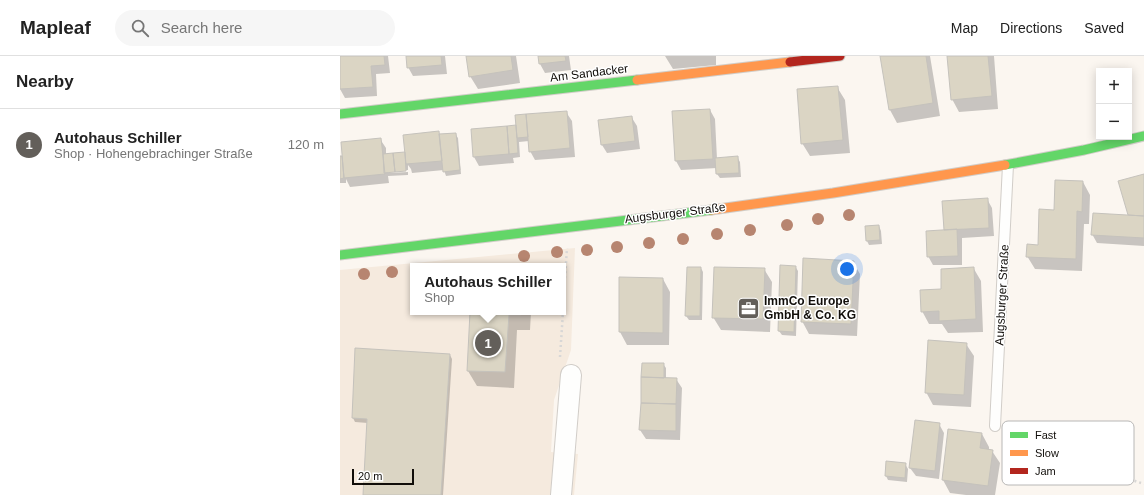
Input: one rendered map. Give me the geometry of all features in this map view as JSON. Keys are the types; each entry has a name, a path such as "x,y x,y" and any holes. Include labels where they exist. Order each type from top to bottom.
{"street":[{"name":"Am Sandacker","path":"340,114 840,56"},
{"name":"Augsburger Straße","path":"340,255 798,198 1008,165 1144,136"},
{"path":"561,495 571,375"}],"lane":[{"name":"Augsburger Straße","path":"995,426 1008,165"}],"path":[{"path":"566,263 567,244"},
{"path":"563,315 559,374 571,375"},
{"path":"995,426 1002,429"},
{"path":"1134,481 1144,484"}],"shaded area":[{"path":"575,248 571,350 554,400 551,452 578,454 574,495 340,495 340,270 410,263 410,315 566,315 566,263 415,263"}],"building":[{"path":"340,56 384,56 385,65 371,66 373,87 340,89"},
{"path":"406,56 441,56 442,65 407,68"},
{"path":"466,56 511,56 513,70 469,77"},
{"path":"538,56 565,56 566,61 539,64"},
{"path":"880,56 926,56 933,103 889,110"},
{"path":"947,56 988,56 992,96 951,100"},
{"path":"838,86 843,140 801,144 797,89"},
{"path":"710,109 713,159 675,161 672,111"},
{"path":"567,111 570,148 529,152 526,114"},
{"path":"526,114 528,137 517,138 515,115"},
{"path":"632,116 635,141 601,145 598,120"},
{"path":"516,125 518,153 509,154 507,126"},
{"path":"507,126 509,154 473,157 471,129"},
{"path":"439,131 442,161 406,164 403,135"},
{"path":"456,133 460,170 443,172 439,134"},
{"path":"381,138 385,174 344,178 341,142"},
{"path":"405,152 406,171 395,172 393,153"},
{"path":"393,153 395,172 384,173 383,154"},
{"path":"340,156 342,156 344,178 340,179"},
{"path":"738,156 739,173 716,174 715,158"},
{"path":"1144,174 1144,216 1128,215 1118,181"},
{"path":"1055,180 1083,181 1082,212 1077,211 1076,259 1026,257 1027,244 1038,245 1039,209 1054,210"},
{"path":"988,198 989,228 944,230 942,201"},
{"path":"1093,213 1144,216 1144,238 1091,235"},
{"path":"879,225 880,240 866,241 865,226"},
{"path":"957,229 958,256 927,257 926,231"},
{"path":"803,258 854,261 851,324 801,322"},
{"path":"780,265 796,266 794,332 778,331"},
{"path":"687,267 701,267 700,316 685,316"},
{"path":"714,267 765,268 763,319 712,318"},
{"path":"974,267 976,319 939,321 939,311 921,312 920,290 941,289 941,269"},
{"path":"619,277 663,278 663,333 619,332"},
{"path":"470,315 509,315 505,372 467,371"},
{"path":"928,340 967,343 964,395 925,393"},
{"path":"355,348 450,354 441,495 363,495 367,419 352,418"},
{"path":"642,363 664,363 664,378 641,377"},
{"path":"641,377 677,378 676,404 641,403"},
{"path":"641,403 676,404 676,431 639,430"},
{"path":"915,420 940,423 935,471 909,468"},
{"path":"948,429 982,433 980,448 993,450 988,486 942,480"},
{"path":"886,461 906,463 905,478 885,476"}],"traffic: fast":[{"path":"340,114 637,80"},
{"path":"1005,165 1084,150 1144,136"},
{"path":"340,255 711,210"}],"traffic: slow":[{"path":"637,80 790,62"},
{"path":"711,210 833,193 1005,165"}],"traffic: jam":[{"path":"790,62 840,56"}],"place":[{"name":"ImmCo Europe GmbH & Co. KG","path":"749,308"},
{"name":"Autohaus Schiller","path":"488,343"}]}
